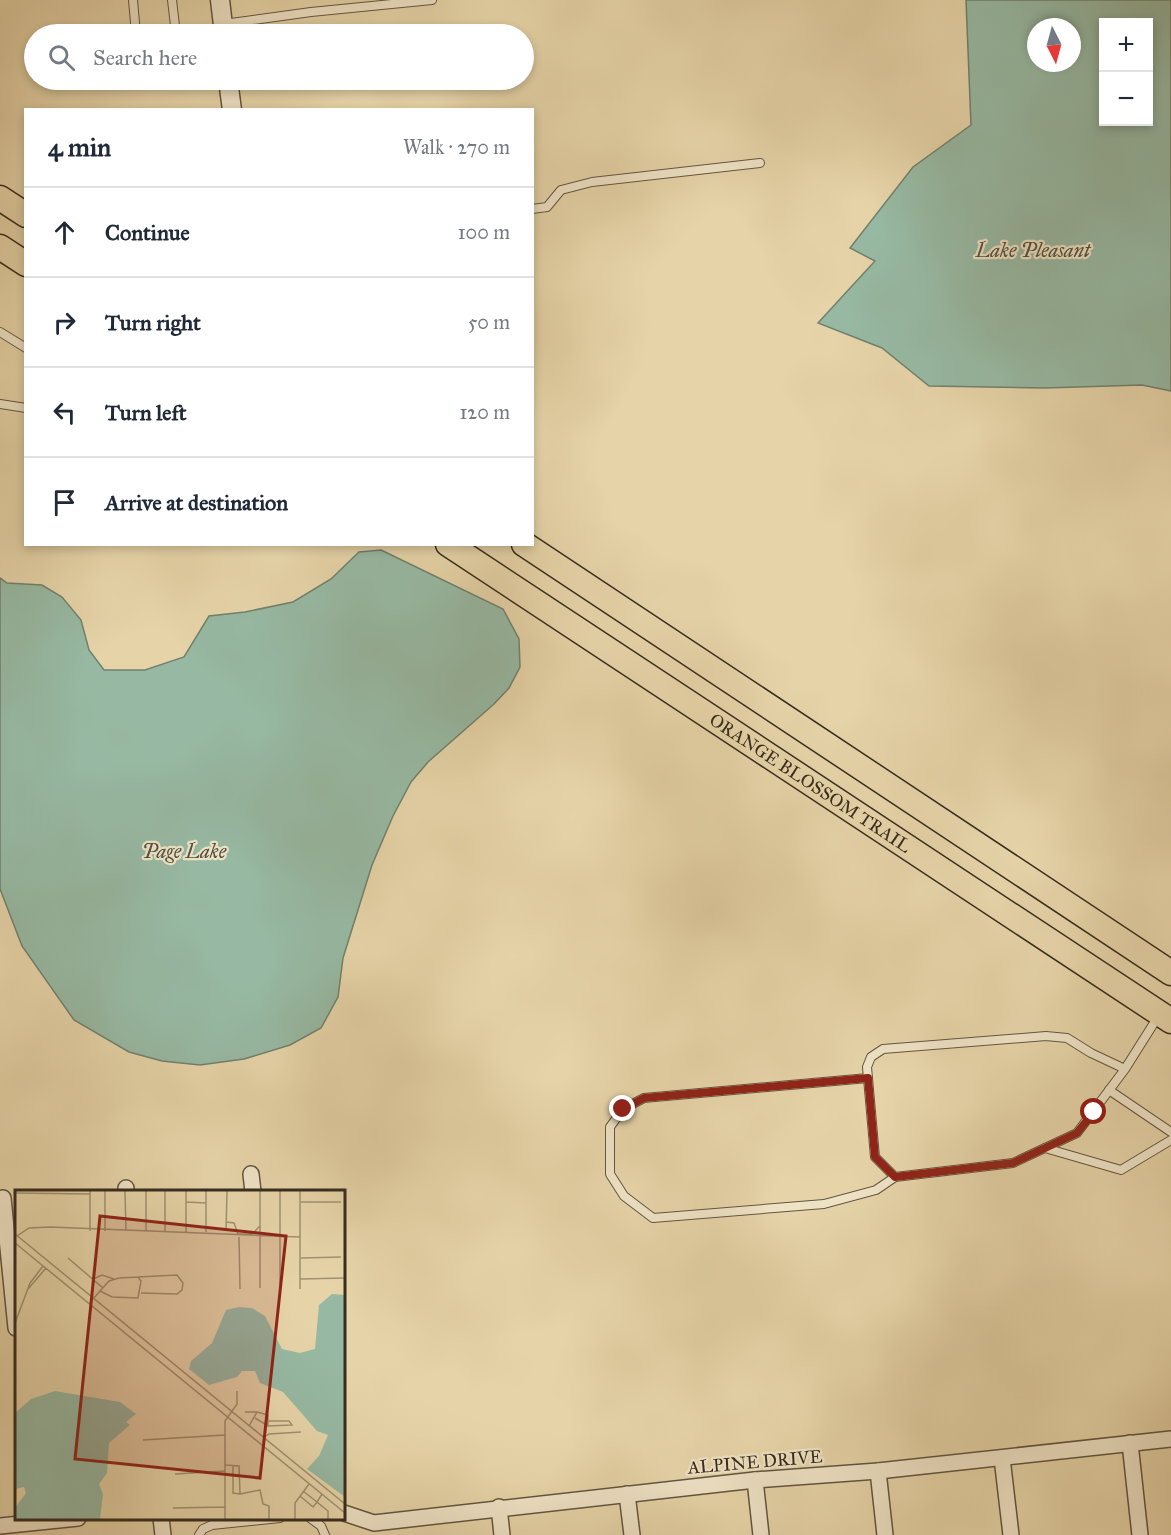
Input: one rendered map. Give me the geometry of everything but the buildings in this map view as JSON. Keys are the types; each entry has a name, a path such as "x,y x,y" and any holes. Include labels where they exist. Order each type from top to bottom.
{"main road":[{"path":"0,198 24,214"},
{"name":"ORANGE BLOSSOM TRAIL","path":"451,546 1167,1011"},
{"path":"527,546 1171,972"}],"street":[{"path":"220,0 222,24"},
{"path":"229,90 232,108"},
{"path":"251,1174 253,1190"},
{"path":"3,1198 15,1318"},
{"name":"ALPINE DRIVE","path":"345,1514 374,1529 499,1508 755,1480 878,1471 1171,1439"},
{"path":"1130,1443 1140,1535"},
{"path":"1002,1458 1011,1535"},
{"path":"878,1471 885,1535"},
{"path":"755,1480 761,1535"},
{"path":"627,1494 632,1535"},
{"path":"499,1508 502,1535"},
{"path":"0,1526 37,1525 66,1520"},
{"path":"161,1520 163,1535"}],"lane":[{"path":"133,0 135,24"},
{"path":"172,0 175,24"},
{"path":"249,24 310,12 432,0"},
{"path":"534,209 546,207 561,190 592,182 760,163"},
{"path":"0,332 24,347"},
{"path":"0,404 24,408"},
{"path":"868,1078 644,1098 623,1109 610,1127 610,1174 624,1196 653,1218 824,1204 876,1190 895,1177 1013,1163 1077,1133 1167,1011"},
{"path":"895,1177 875,1157 867,1067 871,1058 883,1048 1046,1036 1067,1038 1091,1053 1125,1069"},
{"path":"1109,1090 1171,1132"},
{"path":"1045,1148 1121,1170 1171,1140"},
{"path":"200,1535 203,1529 212,1525 261,1520"},
{"path":"313,1520 321,1526 325,1535"}],"water":[{"name":"Lake Pleasant","path":"966,0 1171,0 1171,391 1142,385 1045,388 929,386 882,348 818,323 875,261 850,248 913,167 971,125"},
{"name":"Page Lake","path":"381,550 503,609 519,639 520,667 509,688 494,704 428,762 411,782 393,816 372,865 343,958 338,997 321,1028 290,1045 244,1059 200,1065 162,1061 129,1052 74,1020 22,946 0,889 0,578 7,583 42,585 62,597 81,620 89,650 104,670 145,670 184,657 209,616 245,612 293,602 331,579 359,552"}],"route":[{"path":"623,1109 644,1098 868,1078 875,1157 895,1177 1013,1163 1077,1133 1094,1112"}]}
